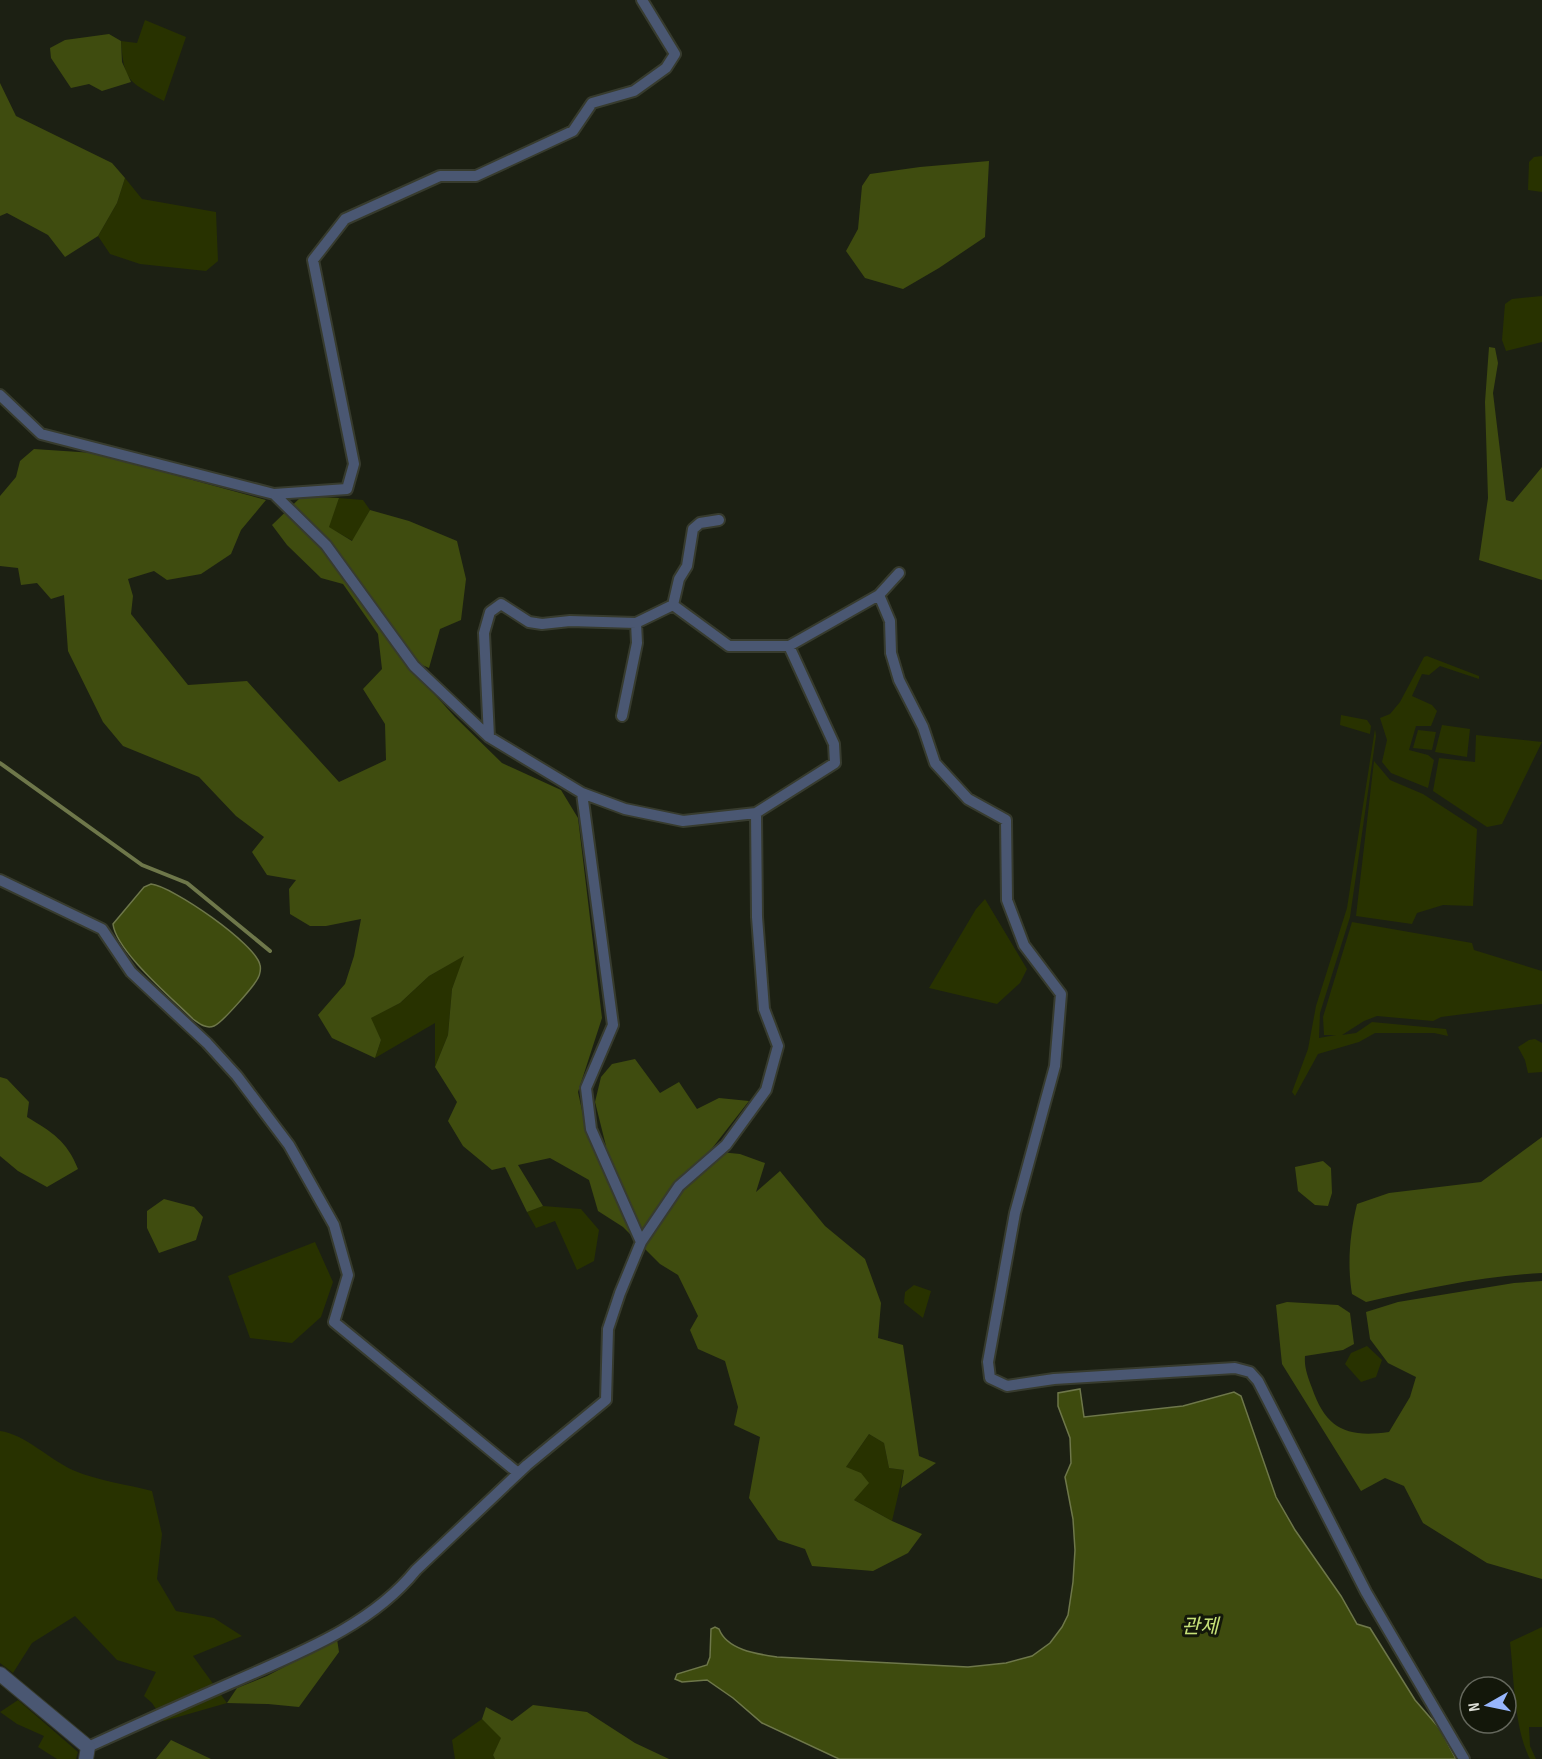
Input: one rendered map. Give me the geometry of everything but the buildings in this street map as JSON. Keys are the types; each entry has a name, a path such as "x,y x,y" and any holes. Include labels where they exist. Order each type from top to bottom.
{"street":[{"path":"0,395 40,434 274,494 347,489 354,464 313,260 345,219 440,176 476,176 573,131 592,104 634,91 666,68 675,54 642,0"},
{"path":"274,494 326,545 414,666 489,737 582,794 625,809 683,821 756,813 834,764 834,744 789,646"},
{"path":"673,605 679,579 687,566 693,529 700,523 719,520"},
{"path":"673,605 729,646 789,646 879,595 899,573"},
{"path":"879,595 890,621 891,652 899,680 923,728 935,763 968,799 1006,820 1007,900 1024,945 1061,994 1055,1066 1015,1213 988,1362 990,1378 1007,1386 1054,1379 1235,1368 1251,1372 1258,1381 1366,1592 1464,1759"},
{"path":"489,737 484,633 490,612 501,604 529,622 542,624 570,621 636,623 673,605"},
{"path":"622,716 637,643 636,623"},
{"path":"582,794 613,1025 586,1088 591,1129 641,1242"},
{"path":"0,1674 87,1753 351,1627 402,1586 518,1473 606,1400 609,1329 620,1293 641,1242 678,1186 726,1145 766,1090 778,1046 764,1009 757,917 756,813"},
{"path":"0,879 102,929 131,972 207,1043 237,1076 290,1144 333,1226 348,1275 334,1322 518,1473"}],"shaded area":[{"path":"145,20 186,37 164,101 136,85 124,65 121,41 137,43"},
{"path":"109,34 121,41 122,62 131,82 102,91 89,84 71,88 51,58 50,48 65,40"},
{"path":"0,83 16,116 112,163 125,178 117,203 98,236 65,257 48,235 7,213 0,216"},
{"path":"1542,156 1542,192 1528,190 1529,162 1534,157"},
{"path":"989,161 985,237 903,289 865,278 846,251 858,229 862,186 870,174"},
{"path":"125,178 142,199 216,212 218,261 206,271 140,264 110,254 98,236 117,203"},
{"path":"1542,296 1542,342 1506,351 1502,340 1505,304 1512,299"},
{"path":"1489,347 1495,348 1498,363 1493,393 1506,500 1513,502 1542,467 1542,580 1479,560 1488,498 1485,402"},
{"path":"34,449 94,453 266,500 241,530 231,554 201,574 167,580 154,571 128,579 133,596 131,614 188,685 247,681 339,782 386,760 385,724 363,689 382,669 378,634 343,584 321,578 287,545 272,525 302,496 339,498 329,527 352,541 370,510 409,521 457,541 466,579 461,620 440,629 429,668 399,655 455,717 502,763 561,790 578,818 602,1018 578,1092 588,1138 601,1161 606,1146 595,1102 601,1077 612,1064 635,1059 660,1093 679,1082 697,1109 719,1098 749,1101 710,1151 740,1154 765,1163 756,1192 780,1171 825,1226 865,1259 881,1303 878,1338 903,1345 919,1456 936,1463 901,1488 904,1470 889,1468 884,1443 869,1434 846,1467 861,1473 869,1483 854,1500 922,1534 908,1553 873,1571 812,1566 805,1549 778,1540 749,1498 760,1437 734,1425 738,1407 725,1361 698,1349 690,1330 698,1316 678,1275 660,1264 623,1227 598,1211 589,1180 550,1158 518,1165 543,1206 527,1212 505,1167 492,1170 463,1146 448,1121 457,1102 435,1067 448,1035 452,989 464,956 429,976 400,1003 371,1018 381,1040 375,1058 332,1038 318,1015 345,984 354,956 361,919 326,926 310,926 290,914 289,889 296,880 267,875 252,852 264,837 236,816 199,777 123,746 103,722 68,651 64,595 51,599 37,583 21,585 18,568 0,566 0,496 16,477 20,461"},
{"path":"339,498 363,500 370,510 353,541 328,527"},
{"path":"1427,656 1479,676 1479,679 1440,666 1429,675 1422,674 1412,696 1432,705 1437,711 1431,726 1416,726 1409,750 1428,755 1434,760 1428,788 1391,773 1382,762 1387,740 1380,718 1390,714 1400,702 1424,657"},
{"path":"1341,715 1367,720 1371,726 1370,734 1340,725"},
{"path":"1442,725 1470,729 1467,757 1435,752"},
{"path":"1375,729 1376,736 1350,917 1320,1013 1319,1038 1336,1035 1324,1035 1323,1017 1352,922 1472,943 1474,950 1542,971 1542,1004 1441,1017 1433,1021 1377,1016 1364,1021 1342,1035 1356,1033 1372,1022 1446,1029 1448,1036 1434,1033 1375,1033 1359,1042 1318,1054 1295,1096 1292,1092 1308,1049 1316,1006 1347,908"},
{"path":"1418,730 1436,732 1432,750 1413,748"},
{"path":"1476,735 1542,742 1502,824 1487,827 1433,791 1439,758 1475,762"},
{"path":"1374,761 1390,780 1423,794 1477,829 1473,906 1443,905 1417,913 1412,924 1356,916"},
{"path":"985,899 1027,969 1020,983 997,1004 929,988 976,909"},
{"path":"465,955 452,989 448,1035 435,1067 435,1023 375,1058 381,1040 370,1018 400,1003 429,976"},
{"path":"1535,1039 1542,1043 1542,1072 1528,1073 1525,1060 1518,1047"},
{"path":"0,1077 7,1079 29,1102 27,1117 64,1144 78,1169 47,1187 18,1171 0,1156"},
{"path":"1542,1137 1542,1273 1475,1280 1366,1302 1352,1294 1350,1249 1357,1204 1389,1193 1481,1182"},
{"path":"1323,1161 1331,1168 1332,1193 1328,1206 1315,1205 1298,1191 1295,1167"},
{"path":"164,1199 194,1207 203,1217 196,1240 159,1253 147,1228 147,1211"},
{"path":"543,1206 581,1209 599,1230 594,1261 577,1270 555,1221 536,1228 527,1212"},
{"path":"315,1242 333,1282 321,1317 292,1343 250,1338 228,1276"},
{"path":"1542,1281 1542,1579 1487,1563 1423,1523 1404,1486 1385,1478 1361,1491 1282,1364 1276,1305 1287,1302 1338,1305 1350,1313 1354,1344 1343,1350 1305,1356 1306,1368 1318,1402 1331,1422 1350,1432 1374,1434 1389,1432 1410,1397 1416,1377 1388,1363 1370,1339 1366,1312 1398,1302 1514,1283"},
{"path":"914,1285 931,1291 923,1318 904,1303 905,1292"},
{"path":"1367,1346 1382,1360 1376,1377 1361,1382 1345,1364 1351,1353"},
{"path":"0,1431 19,1437 75,1471 152,1491 162,1534 157,1579 176,1611 214,1618 242,1636 193,1656 227,1703 164,1721 152,1703 144,1696 156,1672 117,1660 75,1616 32,1643 13,1673 0,1663"},
{"path":"869,1434 884,1443 889,1468 904,1470 892,1521 854,1500 846,1467"},
{"path":"1542,1627 1542,1727 1529,1727 1530,1746 1536,1759 1530,1759 1521,1733 1518,1718 1518,1675 1513,1675 1510,1642"},
{"path":"337,1639 339,1652 299,1707 227,1703 237,1688 267,1676"},
{"path":"18,1700 78,1752 76,1759 57,1759 38,1747 44,1736 17,1724 0,1712"},
{"path":"533,1705 587,1712 635,1743 669,1759 495,1759 493,1755 501,1738 482,1719 486,1707 512,1721"},
{"path":"482,1719 502,1737 493,1755 495,1759 455,1759 452,1740"},
{"path":"171,1740 211,1759 156,1759"}],"water":[{"path":"151,884 162,887 212,917 244,944 260,965 259,975 255,982 230,1012 214,1026 206,1026 193,1019 134,961 116,935 113,924 144,887"},
{"name":"관제","path":"1080,1389 1084,1417 1183,1406 1234,1392 1241,1396 1276,1497 1295,1530 1341,1596 1357,1624 1370,1628 1415,1700 1440,1729 1456,1759 839,1759 762,1723 733,1698 707,1680 682,1682 675,1679 677,1674 707,1665 710,1657 711,1629 715,1627 729,1642 744,1650 777,1657 968,1667 1006,1663 1032,1656 1050,1643 1068,1615 1075,1550 1073,1519 1065,1477 1071,1463 1070,1438 1058,1406 1058,1393"}],"waterway":[{"path":"0,763 142,865 187,883 270,951"}]}
